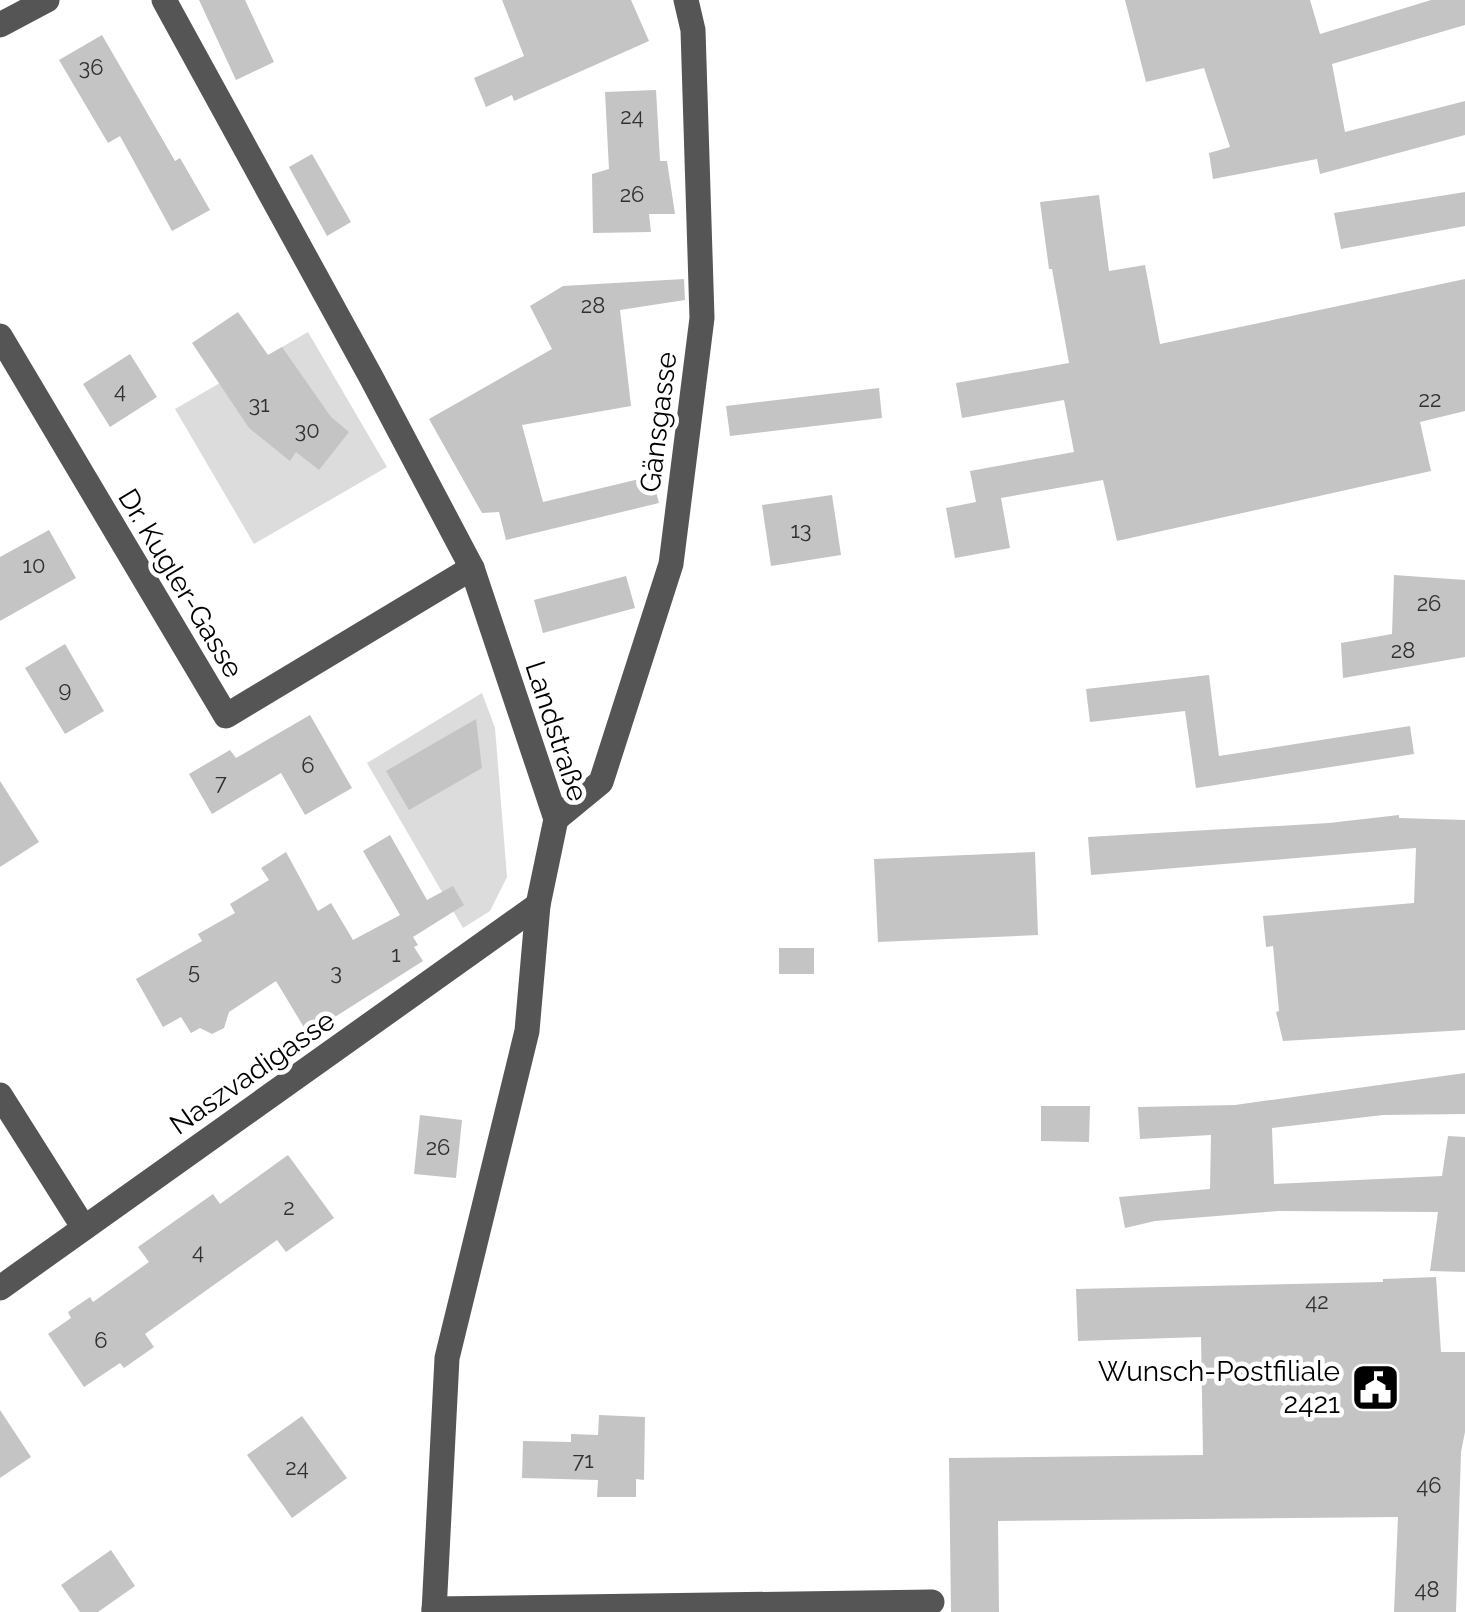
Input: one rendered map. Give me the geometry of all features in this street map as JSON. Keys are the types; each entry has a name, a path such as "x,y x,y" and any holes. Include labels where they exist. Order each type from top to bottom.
{"street":[{"path":"0,25 47,0"},
{"name":"Landstraße","path":"164,0 472,568 556,819 538,906 527,1030 447,1358 434,1611"},
{"name":"Gänsgasse","path":"556,819 601,782 671,564 702,318 693,30 686,0"},
{"name":"Dr. Kugler-Gasse","path":"0,336 226,716 472,568"},
{"name":"Naszvadigasse","path":"0,1288 538,906"},
{"path":"0,1095 84,1228"},
{"path":"434,1611 932,1602"}],"shaded area":[{"path":"308,332 387,467 254,544 175,409"},
{"path":"482,693 495,728 507,877 490,911 463,928 367,763"}],"building":[{"path":"199,0 245,0 274,62 236,80"},
{"path":"502,0 631,0 649,41 514,101 512,95 486,107 474,78 524,56"},
{"path":"1125,0 1310,0 1320,34 1431,0 1465,0 1465,25 1332,64 1345,132 1465,101 1465,135 1320,174 1317,159 1213,179 1209,153 1230,147 1204,68 1146,82"},
{"path":"102,35 175,161 180,158 210,210 172,231 120,136 108,143 59,60"},
{"path":"656,90 660,161 667,161 675,214 649,214 651,232 593,233 592,174 609,169 605,92"},
{"path":"312,154 351,222 327,236 289,167"},
{"path":"1465,192 1465,226 1341,249 1334,213"},
{"path":"1099,195 1109,271 1145,265 1160,344 1465,279 1465,411 1420,422 1431,471 1117,541 1103,480 1001,498 1010,548 955,558 946,508 976,502 970,471 1074,452 1064,400 962,418 956,383 1069,363 1049,269 1040,202"},
{"path":"684,279 685,300 620,310 631,406 522,425 543,502 652,476 659,503 506,540 499,512 482,513 429,419 552,349 530,306 563,286"},
{"path":"238,312 268,355 282,347 331,417 349,432 319,470 296,452 290,461 249,428 192,343"},
{"path":"130,354 157,397 110,427 83,384"},
{"path":"879,388 882,418 730,436 726,406"},
{"path":"832,495 841,555 771,566 762,505"},
{"path":"49,530 76,578 0,621 0,557"},
{"path":"1394,575 1465,580 1465,657 1343,678 1341,643 1392,634"},
{"path":"626,576 635,608 543,633 534,600"},
{"path":"65,644 104,711 65,734 25,668"},
{"path":"1209,675 1219,756 1410,726 1414,754 1196,788 1185,711 1090,722 1086,689"},
{"path":"310,715 352,788 305,815 281,773 212,814 189,774 230,750 236,758"},
{"path":"476,719 482,768 409,810 386,771"},
{"path":"0,781 39,842 0,867"},
{"path":"1399,815 1465,820 1465,1030 1283,1041 1276,1012 1279,1011 1273,946 1266,947 1263,916 1414,903 1416,848 1091,875 1088,837 1329,823"},
{"path":"390,835 427,900 453,886 464,905 413,937 423,961 308,1034 276,981 229,1012 224,1028 212,1034 200,1028 191,1033 181,1017 163,1027 136,979 202,941 198,934 235,913 230,904 269,880 261,868 286,852 318,911 331,903 353,940 400,915 363,851"},
{"path":"1035,852 1038,935 878,942 874,859"},
{"path":"779,948 814,948 814,974 779,974"},
{"path":"1465,1073 1465,1114 1383,1115 1272,1128 1274,1184 1442,1176 1448,1136 1465,1137 1465,1272 1430,1271 1438,1212 1278,1211 1155,1221 1125,1228 1119,1197 1210,1189 1211,1135 1140,1139 1138,1107 1235,1105"},
{"path":"1041,1106 1090,1106 1089,1142 1041,1141"},
{"path":"420,1115 462,1120 456,1178 414,1174"},
{"path":"288,1155 334,1218 286,1252 277,1240 145,1334 154,1347 124,1368 120,1363 84,1387 48,1334 71,1318 68,1312 90,1297 93,1302 149,1262 138,1247 213,1194 220,1204"},
{"path":"1436,1277 1441,1352 1465,1352 1456,1612 1394,1612 1398,1517 998,1521 999,1612 951,1612 949,1458 1203,1455 1201,1337 1078,1341 1076,1289 1383,1282"},
{"path":"0,1410 31,1457 0,1478"},
{"path":"599,1415 645,1417 644,1480 636,1479 636,1497 597,1497 598,1480 522,1478 523,1441 571,1442 571,1434 598,1435"},
{"path":"302,1416 347,1478 292,1518 247,1455"},
{"path":"111,1550 135,1586 98,1612 80,1612 61,1585"}],"place":[{"name":"Wunsch-Postfiliale 2421","path":"1375,1387"}]}
